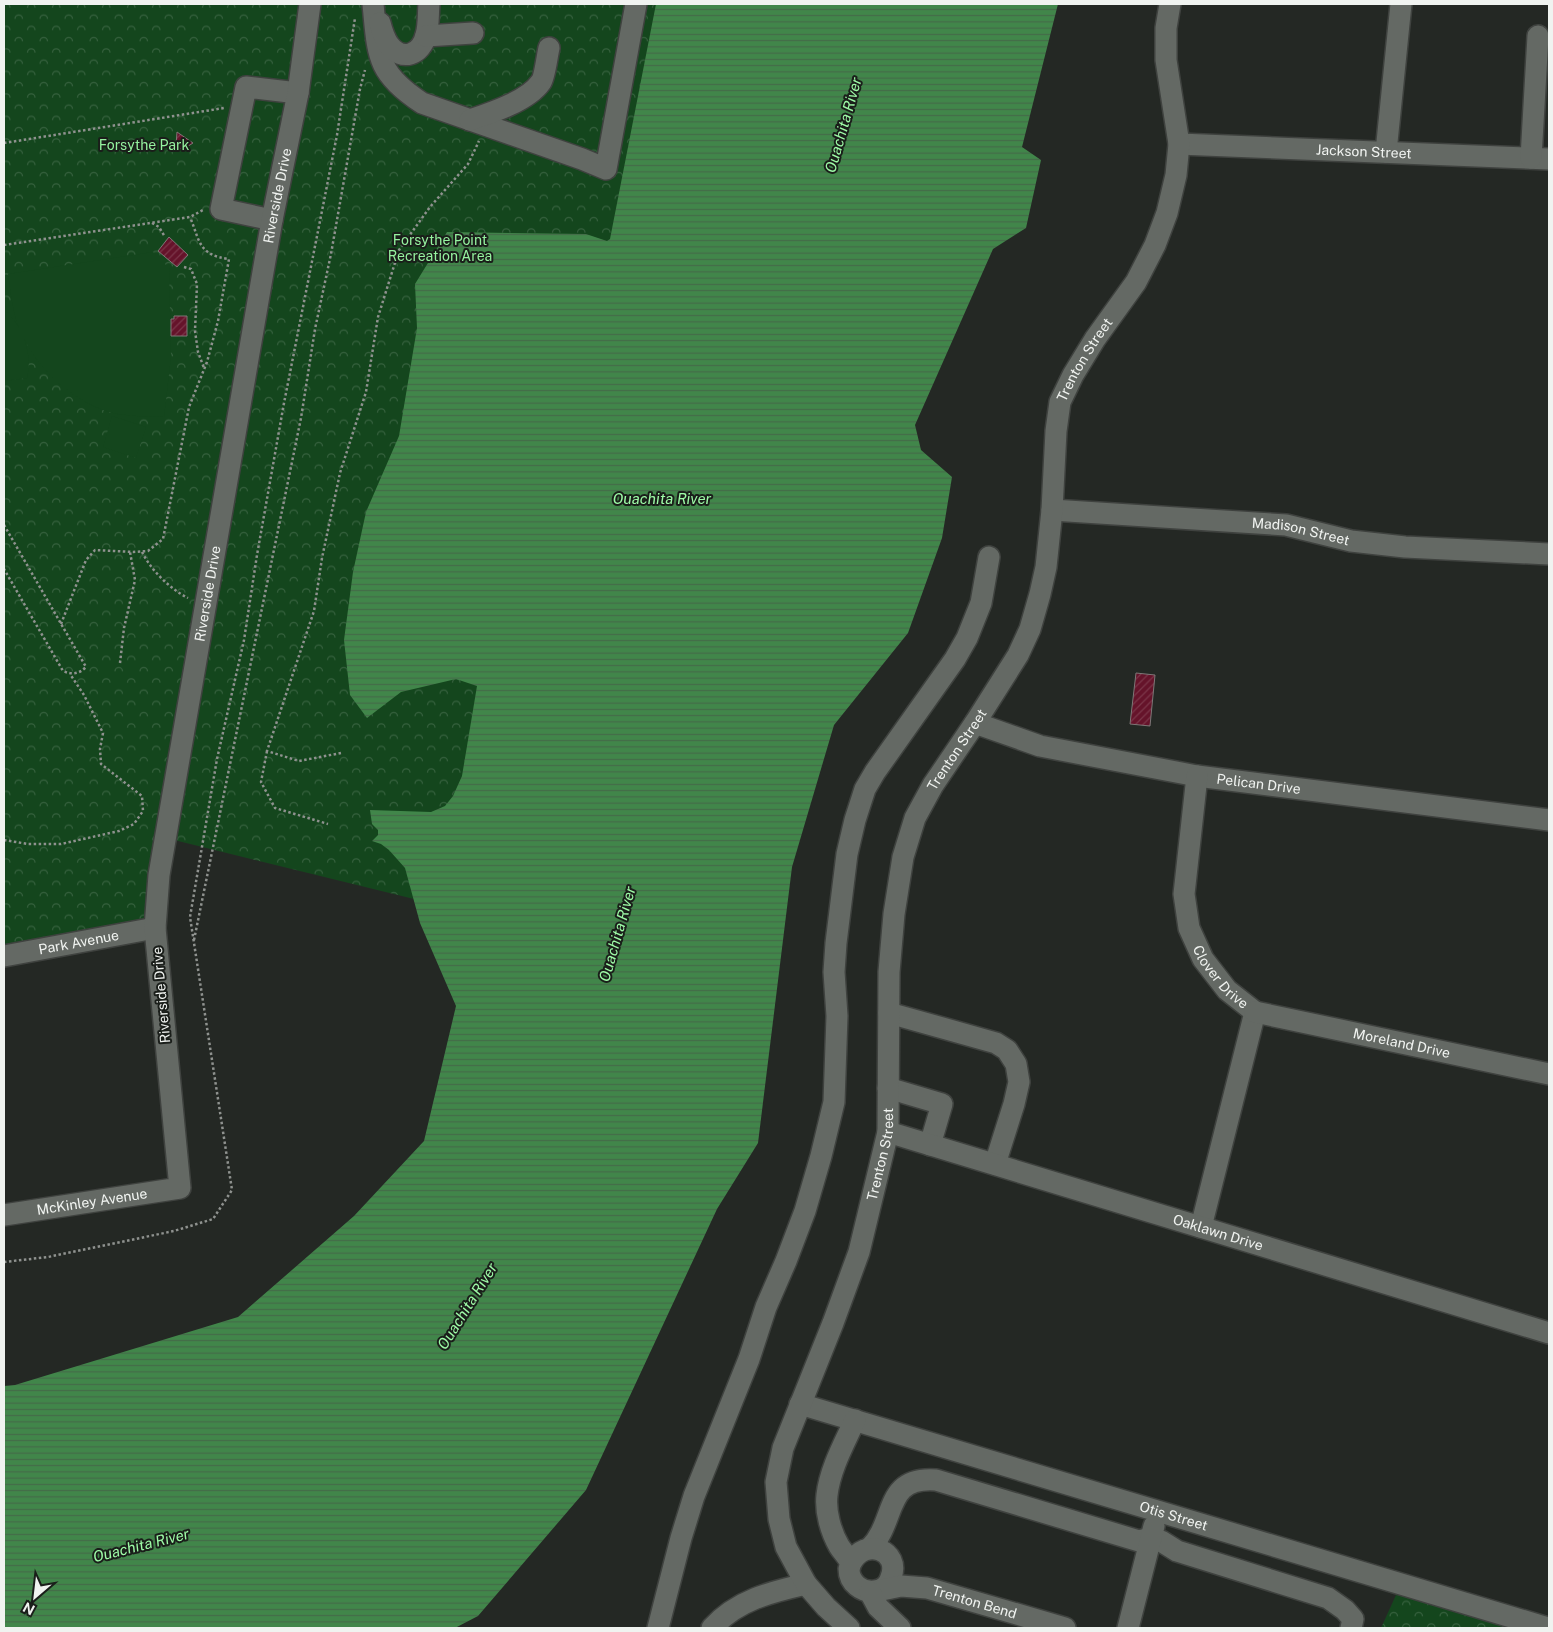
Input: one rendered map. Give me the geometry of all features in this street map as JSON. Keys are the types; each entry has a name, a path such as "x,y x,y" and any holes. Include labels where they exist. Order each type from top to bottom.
{"street":[{"name":"Riverside Drive","path":"180,1188 155,928 159,875 272,220 298,92 310,4"},
{"path":"367,7 389,45 404,55 413,54 420,48 426,36 429,4"},
{"path":"367,7 377,51 389,75 399,87 422,104 606,169 636,4"},
{"name":"Trenton Street","path":"849,1628 826,1607 806,1584 786,1547 779,1519 776,1482 782,1448 833,1323 859,1252 888,1132 890,972 894,914 903,857 915,818 933,785 1018,655 1030,629 1046,567 1052,510 1056,431 1060,402 1094,339 1136,282 1155,245 1167,213 1176,175 1179,144 1166,60 1166,28 1170,4"},
{"path":"1386,152 1401,4"},
{"path":"426,36 473,33"},
{"path":"1538,36 1540,158"},
{"path":"478,123 523,98 542,82 549,48"},
{"path":"272,220 221,209 246,86 298,92"},
{"name":"Jackson Street","path":"1179,144 1540,158"},
{"name":"Madison Street","path":"1052,510 1286,525 1351,541 1405,547 1549,554"},
{"path":"658,1628 694,1496 746,1368 766,1307 786,1262 813,1185 834,1102 837,1016 834,972 836,943 847,854 855,820 865,789 875,772 955,659 967,638 981,603 989,557"},
{"name":"Pelican Drive","path":"975,723 1040,746 1197,776 1549,820"},
{"name":"Clover Drive","path":"1197,776 1184,894 1190,928 1202,959 1227,990 1255,1012 1201,1227"},
{"name":"Park Avenue","path":"4,956 155,928"},
{"name":"Moreland Drive","path":"1255,1012 1549,1074"},
{"path":"889,1013 996,1043 1007,1050 1016,1064 1019,1082 995,1164"},
{"path":"888,1088 942,1104 930,1145"},
{"name":"Oaklawn Drive","path":"888,1132 1549,1333"},
{"name":"McKinley Avenue","path":"4,1215 180,1188"},
{"name":"Otis Street","path":"800,1404 1548,1628"},
{"path":"851,1563 839,1545 829,1523 826,1496 835,1464 855,1420"},
{"path":"870,1548 883,1552 892,1563 892,1576 889,1583 876,1591 863,1590 853,1582 850,1569 851,1563 858,1552 870,1548 878,1539 898,1492 904,1486 926,1480 936,1480 1139,1540 1156,1539 1177,1551 1328,1598 1345,1610 1352,1619 1351,1628"},
{"path":"1129,1628 1164,1513"},
{"path":"712,1628 739,1606 770,1592 806,1584"},
{"name":"Trenton Bend","path":"876,1591 901,1586 927,1588 1065,1628"},
{"path":"876,1591 878,1607 900,1628"}],"path":[{"path":"4,1262 48,1258 174,1231 213,1220 232,1190 190,917 217,759 244,640 279,430 337,135 367,7"},
{"path":"194,943 301,418 315,329 331,254 360,88 366,65"},
{"path":"4,143 242,106"},
{"path":"328,824 275,808 261,782 267,751 314,610 322,558 340,473 366,392 378,317 399,250 430,207 468,164 478,123"},
{"path":"4,245 190,217 201,246 214,257 229,258 218,321 204,370 189,407 162,539 148,551 142,552 95,550 86,560 61,624"},
{"path":"152,223 159,228 165,237"},
{"path":"184,267 191,269 197,284 195,331 198,352 204,370"},
{"path":"4,524 86,667 80,673 70,674 62,671 4,570"},
{"path":"120,663 124,628 135,580 130,552"},
{"path":"142,552 172,588 194,601"},
{"path":"4,840 28,844 61,844 119,831 134,824 143,811 142,796 101,764 102,733 84,695 70,674"},
{"path":"267,751 299,760 341,753"}],"green space":[{"path":"4,4 660,4 586,394 467,912 170,839 155,928 4,956"},
{"path":"153,252 169,268 171,357 164,417 118,414 103,410 73,394 59,384 36,358 19,328 14,312 8,274"},
{"path":"4,310 11,316 25,341 29,359 27,378 4,381"},
{"path":"112,416 146,427 136,458 103,447"},
{"path":"1401,1584 1545,1628 1381,1628"}],"water":[{"name":"Ouachita River","path":"656,4 1058,4 1022,147 1041,160 1026,228 993,249 915,425 921,450 952,477 942,538 908,633 834,725 792,867 758,1143 717,1209 586,1490 478,1616 455,1628 4,1628 4,1386 15,1385 238,1317 354,1216 424,1141 456,1006 420,923 405,868 389,850 381,844 372,841 378,835 378,830 372,824 370,810 431,812 445,806 453,796 462,776 477,686 456,679 401,692 367,718 350,695 344,640 353,572 366,512 399,436 417,328 415,284 447,232 586,234 607,241 610,239"}],"building":[{"path":"177,132 193,143 182,150 176,145"},
{"path":"169,237 188,255 177,267 158,251"},
{"path":"174,316 187,316 187,336 171,336 171,319 174,319"},
{"path":"1136,673 1155,675 1150,726 1130,724"}],"park label":[{"name":"Forsythe Park","path":"144,145"},
{"name":"Forsythe Point Recreation Area","path":"440,248"}]}
